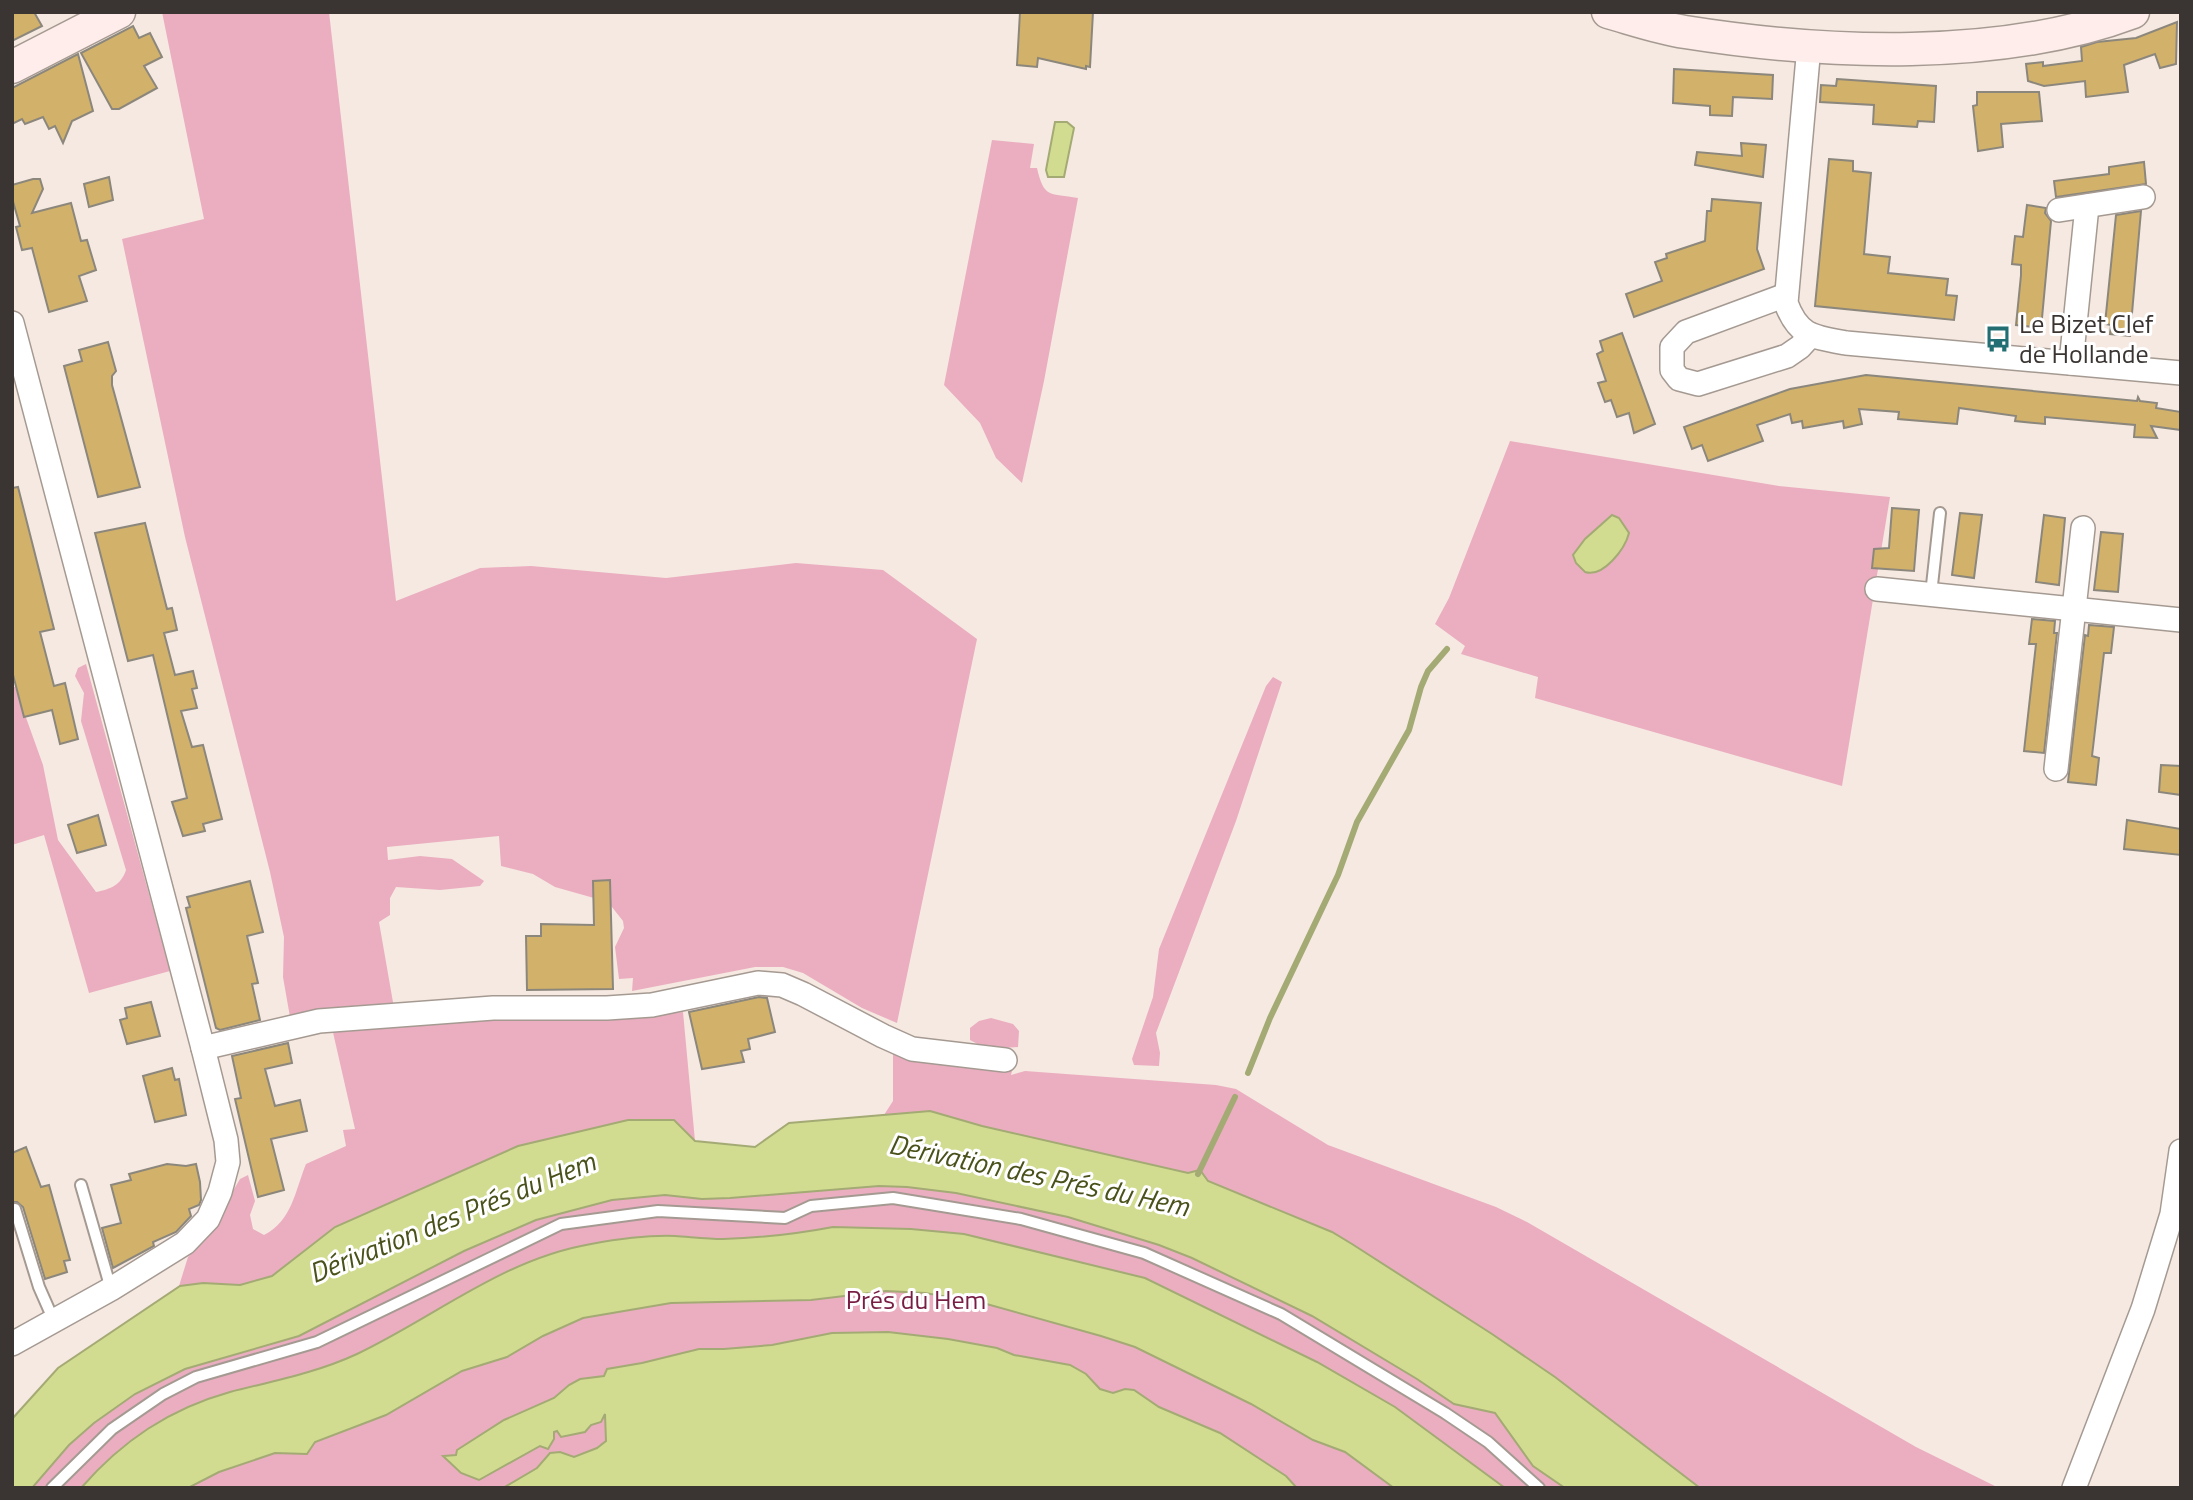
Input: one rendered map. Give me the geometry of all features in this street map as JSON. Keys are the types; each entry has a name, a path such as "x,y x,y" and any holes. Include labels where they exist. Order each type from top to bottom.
{"street":[{"path":"12,67 119,12"},
{"path":"1608,12 1684,32 1809,46 1895,48 1975,47 2060,33 2133,12"},
{"path":"1809,46 1786,295 1786,303 1796,324 1805,334 1846,343 2181,373"},
{"path":"2059,210 2143,197"},
{"path":"2071,363 2088,206"},
{"path":"1786,295 1686,332 1672,347 1672,370 1679,379 1698,384 1787,356 1811,335"},
{"path":"12,323 226,1140 226,1171 220,1192 208,1219 193,1237 111,1289 12,1344"},
{"path":"2056,769 2083,528"},
{"path":"1877,589 2181,620"},
{"path":"203,1048 319,1021 493,1008 607,1008 652,1005 758,984 782,985 912,1049 1005,1060"},
{"path":"2074,1488 2143,1309 2172,1214 2181,1151"}],"lane":[{"path":"1931,594 1940,513"},
{"path":"81,1185 111,1289"},
{"path":"52,1488 95,1443 128,1416 163,1394 206,1373 317,1342 561,1224 659,1210 785,1218 811,1206 893,1198 1021,1219 1144,1253 1281,1314 1445,1413 1488,1442 1539,1488"},
{"path":"15,1209 38,1287 54,1321"}],"green space":[{"path":"162,12 329,12 396,601 480,568 531,566 666,578 796,563 883,570 977,639 897,1023 862,1008 803,973 783,967 755,967 632,991 633,978 619,979 615,947 624,928 623,921 608,902 555,887 533,874 501,866 499,836 387,847 388,860 420,856 452,859 484,881 480,886 440,890 396,887 390,898 390,915 379,922 394,1008 290,1017 283,977 284,937 270,872 185,537 122,239 204,219"},
{"path":"992,140 1034,144 1030,168 1037,168 1046,190 1078,198 1022,483 996,458 980,423 944,385"},
{"path":"1510,441 1779,486 1890,497 1842,786 1535,698 1538,677 1461,654 1465,646 1435,624 1449,598"},
{"path":"86,664 170,971 89,993 44,835 12,845 12,687 15,687 43,765 58,840 96,892 115,886 126,870 81,721 84,693 75,676 78,668"},
{"path":"1273,677 1282,682 1236,821 1156,1033 1160,1053 1159,1066 1134,1065 1132,1059 1153,997 1159,949 1266,686"},
{"name":"Prés du Hem","path":"683,1012 695,1141 755,1147 789,1123 884,1115 893,1101 893,1052 1013,1067 1011,1075 1025,1071 1216,1085 1236,1089 1328,1145 1496,1207 1527,1222 1916,1447 1999,1488 12,1488 12,1419 58,1368 179,1286 188,1257 206,1237 240,1179 248,1175 255,1201 250,1215 253,1229 264,1235 287,1214 306,1164 346,1146 343,1130 355,1129 332,1028 495,1016 612,1018","holes":["1492,1334 1555,1377 1634,1437"]},
{"path":"991,1018 1013,1024 1019,1031 1018,1047 987,1049 970,1040 970,1028 979,1021"}],"water":[{"path":"1055,122 1067,122 1074,128 1064,177 1048,177 1046,170"},
{"path":"1612,515 1619,518 1629,533 1627,540 1606,567 1592,573 1585,572 1576,563 1573,555 1585,539"},
{"name":"Dérivation des Prés du Hem","path":"930,1111 982,1126 1188,1173 1200,1170 1208,1181 1332,1232 1555,1377 1700,1488 1565,1488 1533,1466 1495,1413 1454,1404 1312,1316 1192,1258 1068,1217 956,1193 879,1186 730,1198 702,1199 665,1195 612,1200 536,1220 464,1251 299,1336 185,1369 135,1394 94,1423 69,1445 32,1488 12,1488 12,1419 58,1368 180,1286 203,1283 240,1285 272,1276 335,1227 518,1146 628,1120 674,1120 695,1141 755,1147 789,1123"},
{"path":"833,1227 911,1229 964,1234 1145,1278 1317,1362 1395,1407 1505,1488 1394,1488 1345,1452 1313,1440 1251,1404 1135,1347 983,1303 925,1293 886,1291 811,1300 671,1303 583,1318 543,1336 507,1357 462,1371 386,1415 315,1442 307,1454 275,1453 219,1472 188,1488 81,1488 130,1441 167,1417 208,1399 342,1361 528,1262 601,1242 643,1237 737,1238"},
{"path":"888,1332 948,1339 1070,1365 1086,1374 1100,1389 1113,1393 1125,1389 1134,1390 1159,1407 1220,1433 1286,1476 1297,1488 503,1488 537,1468 550,1453 560,1452 574,1457 597,1448 606,1441 605,1414 601,1422 591,1425 585,1432 561,1437 557,1431 554,1432 554,1439 548,1449 540,1446 479,1480 461,1473 443,1456 456,1455 457,1450 504,1420 554,1398 580,1379 604,1376 607,1369 699,1349 772,1345 832,1333"}],"building":[{"path":"12,12 34,12 42,26 12,41"},
{"path":"1020,12 1093,12 1090,67 1086,66 1086,69 1038,58 1037,67 1017,65"},
{"path":"2177,22 2176,64 2160,68 2155,54 2124,65 2128,92 2086,97 2085,81 2044,86 2028,81 2026,64 2043,62 2043,66 2082,61 2081,47 2097,42 2136,38"},
{"path":"133,26 139,38 150,33 162,57 144,66 157,88 119,109 112,109 81,53"},
{"path":"78,54 93,111 72,121 63,143 55,126 49,129 43,117 25,124 22,119 12,124 12,88"},
{"path":"1674,69 1773,75 1772,99 1733,97 1732,116 1710,115 1710,106 1673,103"},
{"path":"1837,79 1936,86 1934,122 1918,121 1917,127 1873,124 1874,105 1820,102 1821,85 1836,86"},
{"path":"1977,92 2039,92 2042,121 2001,124 2003,147 1978,151 1973,106 1977,105"},
{"path":"1741,143 1766,145 1763,177 1695,165 1697,152 1742,156"},
{"path":"1829,159 1853,161 1853,171 1871,173 1864,254 1890,257 1888,273 1948,279 1946,295 1957,296 1954,320 1815,306"},
{"path":"2144,162 2146,184 2056,197 2054,181 2109,174 2109,167"},
{"path":"109,177 113,200 89,207 84,184"},
{"path":"40,179 43,189 32,213 71,203 81,241 87,240 96,270 79,276 87,301 49,312 32,248 22,250 16,227 20,226 12,198 12,185"},
{"path":"1712,199 1761,203 1757,249 1764,269 1634,317 1626,294 1662,281 1655,262 1667,258 1666,254 1705,241 1707,211 1711,211"},
{"path":"2027,205 2046,208 2045,213 2051,221 2042,318 2036,318 2035,327 2016,325 2021,265 2012,264 2015,236 2023,237"},
{"path":"2141,211 2130,336 2110,334 2111,325 2105,324 2116,215"},
{"path":"1622,333 1655,424 1634,433 1629,413 1617,417 1611,400 1605,402 1598,383 1606,381 1597,354 1603,351 1600,341"},
{"path":"108,342 116,371 112,376 112,385 140,487 98,497 64,366 82,361 79,350"},
{"path":"1866,375 2137,401 2138,397 2140,401 2157,403 2156,408 2181,412 2181,430 2151,426 2157,438 2134,437 2135,425 2045,417 2045,424 2015,421 2016,416 1959,408 1957,424 1898,419 1899,412 1859,409 1862,424 1844,428 1843,421 1803,428 1802,421 1792,423 1790,414 1757,425 1763,441 1708,461 1702,445 1692,449 1684,427 1790,389"},
{"path":"18,487 54,629 40,632 54,686 65,683 78,739 60,744 52,710 24,717 12,671 12,488"},
{"path":"1892,508 1919,510 1914,571 1872,568 1874,549 1889,548"},
{"path":"1960,513 1982,515 1974,578 1952,575"},
{"path":"2044,515 2065,518 2059,585 2036,582"},
{"path":"145,523 167,609 172,608 177,630 164,633 175,675 193,671 197,688 192,689 197,708 181,711 192,747 203,745 222,819 203,824 205,831 183,836 172,802 187,798 153,655 128,661 95,533"},
{"path":"2101,532 2123,534 2118,592 2094,590"},
{"path":"2032,619 2055,621 2054,633 2057,633 2044,753 2024,751 2036,644 2029,644"},
{"path":"2089,625 2114,627 2111,653 2104,653 2092,756 2099,758 2096,785 2068,782 2085,635 2088,636"},
{"path":"2161,765 2181,766 2181,795 2159,792"},
{"path":"98,815 106,845 77,853 68,825"},
{"path":"2127,820 2181,829 2181,855 2124,849"},
{"path":"610,880 613,989 527,990 526,936 541,936 541,924 594,925 593,881"},
{"path":"250,881 263,932 247,936 258,983 252,984 260,1020 220,1030 216,1028 186,908 190,907 187,897"},
{"path":"759,997 767,998 775,1032 748,1039 750,1049 741,1051 744,1062 702,1069 689,1012"},
{"path":"151,1002 160,1036 127,1044 120,1020 127,1018 125,1008"},
{"path":"288,1043 292,1063 265,1069 275,1106 300,1100 307,1131 271,1139 284,1190 258,1197 235,1099 241,1098 232,1056"},
{"path":"172,1068 175,1080 179,1079 186,1115 155,1122 143,1076"},
{"path":"26,1147 41,1187 49,1185 70,1260 64,1261 67,1272 45,1279 23,1207 12,1202 12,1153"},
{"path":"167,1164 196,1164 200,1182 199,1205 189,1209 191,1216 176,1232 153,1242 154,1246 113,1268 102,1228 121,1223 111,1185 131,1180 129,1174"}],"waterway":[{"path":"1248,1073 1270,1018 1338,875 1357,822 1409,730 1428,671 1447,649"},
{"path":"1198,1174 1235,1097"}],"place":[{"name":"Le Bizet Clef de Hollande","path":"1998,339"}]}
